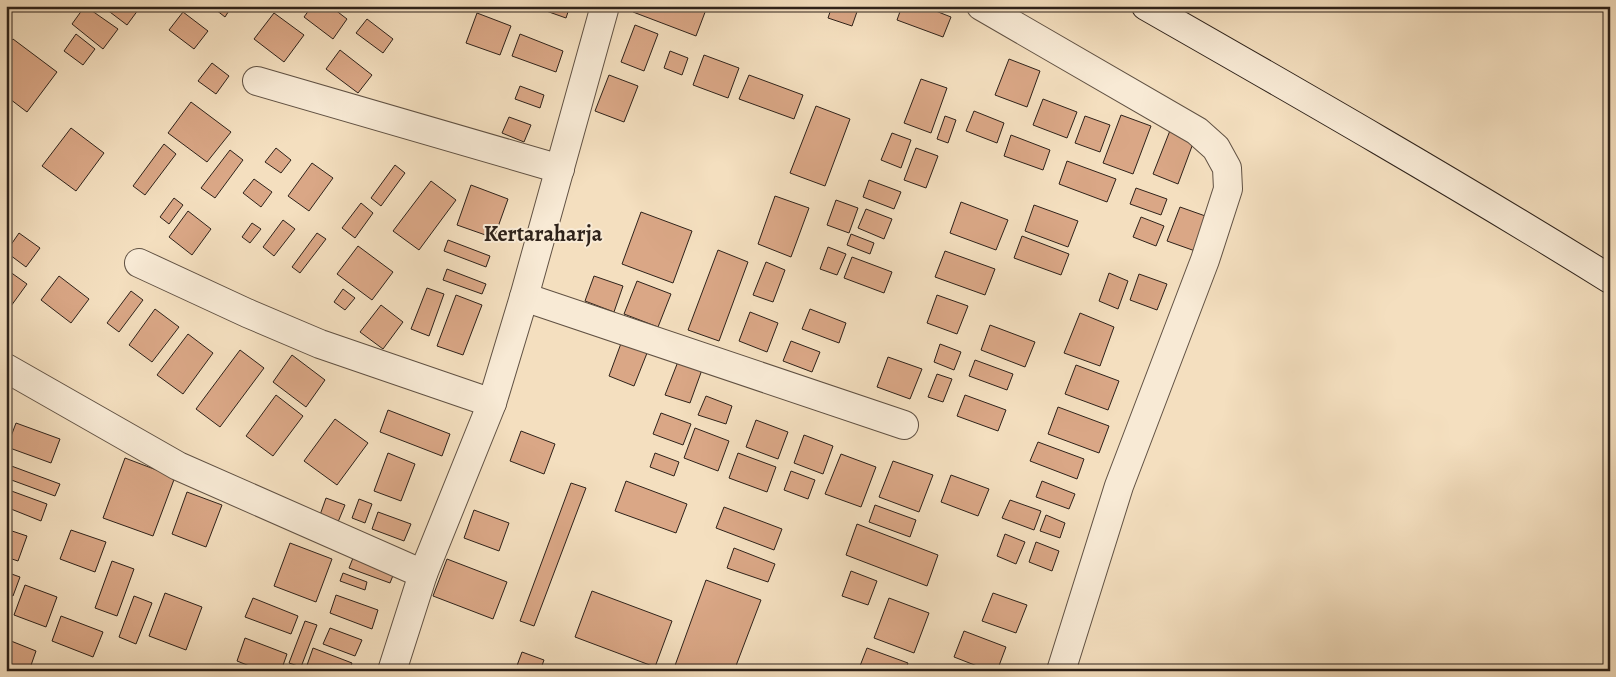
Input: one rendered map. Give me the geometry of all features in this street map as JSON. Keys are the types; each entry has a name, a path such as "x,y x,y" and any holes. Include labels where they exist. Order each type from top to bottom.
{"street":[{"path":"392,671 423,574 492,403 524,297 605,6"},
{"path":"981,6 1197,131 1216,148 1227,168 1228,189 1205,260 1119,486 1061,671"},
{"path":"1146,6 1488,203 1610,280"},
{"path":"257,81 560,169"},
{"path":"139,263 247,314 320,344 492,403"},
{"path":"524,297 904,425"},
{"path":"6,368 178,466 423,574"}],"building":[{"path":"85,6 118,29 103,49 72,24"},
{"path":"102,6 141,6 127,25"},
{"path":"211,6 232,6 225,17"},
{"path":"312,6 330,6 347,19 333,39 304,17"},
{"path":"532,6 570,6 566,18"},
{"path":"635,6 707,7 696,36 633,12"},
{"path":"832,6 859,6 852,26 828,18"},
{"path":"902,6 923,6 951,17 943,37 897,20"},
{"path":"183,12 208,31 194,49 169,30"},
{"path":"274,13 304,35 284,62 254,39"},
{"path":"477,13 511,26 500,55 466,43"},
{"path":"367,19 393,39 383,53 356,33"},
{"path":"635,25 658,34 644,71 621,62"},
{"path":"76,34 95,49 83,65 64,51"},
{"path":"520,34 563,51 556,72 512,56"},
{"path":"13,39 57,72 27,112 6,96 6,47"},
{"path":"340,50 372,75 358,93 326,69"},
{"path":"670,51 688,58 682,75 664,68"},
{"path":"704,55 739,68 728,98 693,85"},
{"path":"1009,59 1040,71 1027,107 995,95"},
{"path":"212,63 229,76 216,94 198,81"},
{"path":"609,75 638,86 624,122 595,111"},
{"path":"749,75 803,95 794,119 739,99"},
{"path":"921,79 947,88 931,133 904,123"},
{"path":"520,86 544,95 540,108 515,99"},
{"path":"1043,99 1077,112 1067,138 1033,125"},
{"path":"191,102 231,132 207,162 168,133"},
{"path":"816,106 850,119 825,186 790,173"},
{"path":"974,111 1004,123 997,143 966,131"},
{"path":"1121,115 1151,126 1133,174 1103,163"},
{"path":"945,116 956,120 948,143 937,139"},
{"path":"1085,116 1110,125 1100,152 1075,143"},
{"path":"509,117 531,125 524,142 502,133"},
{"path":"71,128 104,153 76,191 42,166"},
{"path":"1171,128 1195,138 1178,184 1153,174"},
{"path":"892,133 911,140 901,168 881,160"},
{"path":"1011,135 1050,150 1043,170 1004,156"},
{"path":"164,144 176,154 145,195 133,186"},
{"path":"276,148 291,160 281,173 265,162"},
{"path":"916,148 938,156 926,188 904,180"},
{"path":"230,150 243,160 215,198 201,188"},
{"path":"1067,161 1116,179 1107,202 1059,184"},
{"path":"312,163 333,178 309,211 288,196"},
{"path":"395,165 405,173 381,206 371,198"},
{"path":"254,179 272,192 261,207 243,193"},
{"path":"869,180 901,192 894,209 863,197"},
{"path":"431,181 456,200 419,250 393,231"},
{"path":"471,185 508,199 494,238 457,225"},
{"path":"1136,188 1167,199 1161,215 1130,204"},
{"path":"775,196 809,208 791,257 758,244"},
{"path":"174,198 183,205 169,224 160,217"},
{"path":"836,200 858,208 849,233 827,225"},
{"path":"961,202 1008,220 996,250 950,233"},
{"path":"361,203 373,213 355,238 342,228"},
{"path":"1034,205 1078,221 1068,247 1025,231"},
{"path":"1180,207 1211,218 1198,252 1167,241"},
{"path":"866,209 892,219 884,239 858,228"},
{"path":"188,211 211,229 192,255 169,237"},
{"path":"641,212 692,231 673,283 622,264"},
{"path":"1141,217 1164,226 1156,246 1133,237"},
{"path":"283,220 295,229 274,256 263,247"},
{"path":"252,223 261,229 250,243 242,237"},
{"path":"19,233 40,248 26,267 6,252"},
{"path":"317,233 326,239 300,273 292,267"},
{"path":"851,234 874,243 870,254 847,245"},
{"path":"1022,236 1069,254 1061,275 1014,258"},
{"path":"448,240 490,256 486,267 444,251"},
{"path":"358,246 393,272 372,300 337,274"},
{"path":"828,247 846,254 837,275 820,269"},
{"path":"718,250 748,262 719,341 688,330"},
{"path":"945,251 995,269 985,295 935,277"},
{"path":"852,257 892,272 884,293 844,278"},
{"path":"766,262 785,270 773,302 753,295"},
{"path":"6,269 27,284 11,306 6,303"},
{"path":"447,269 486,284 482,294 443,280"},
{"path":"1109,273 1128,281 1118,309 1099,301"},
{"path":"1139,274 1167,284 1157,310 1130,300"},
{"path":"59,276 89,299 71,323 41,300"},
{"path":"594,276 623,286 614,312 585,301"},
{"path":"637,281 671,294 658,327 624,314"},
{"path":"427,288 444,294 429,336 411,329"},
{"path":"343,289 355,298 345,310 334,302"},
{"path":"131,291 143,300 119,332 107,323"},
{"path":"456,295 482,305 463,355 437,346"},
{"path":"937,295 968,306 957,334 927,323"},
{"path":"381,305 403,322 383,349 360,332"},
{"path":"155,309 179,327 152,362 129,345"},
{"path":"810,309 846,323 839,343 802,329"},
{"path":"750,312 778,323 767,352 739,341"},
{"path":"1080,313 1114,327 1100,366 1064,353"},
{"path":"990,325 1035,342 1025,367 981,350"},
{"path":"188,334 213,353 183,394 157,375"},
{"path":"623,338 649,348 634,386 609,376"},
{"path":"791,341 820,352 812,372 783,361"},
{"path":"940,344 961,352 954,370 934,362"},
{"path":"240,350 264,368 220,427 196,409"},
{"path":"292,355 325,380 306,407 273,382"},
{"path":"888,357 922,369 910,399 877,387"},
{"path":"679,359 703,367 690,403 665,395"},
{"path":"975,360 1013,374 1007,390 969,376"},
{"path":"1076,365 1119,381 1108,410 1065,394"},
{"path":"937,374 952,379 943,402 928,397"},
{"path":"276,395 303,416 273,456 246,436"},
{"path":"965,395 1006,410 998,431 957,416"},
{"path":"706,396 732,406 726,424 698,415"},
{"path":"1058,407 1109,426 1099,453 1048,434"},
{"path":"388,410 450,434 442,456 380,432"},
{"path":"661,413 691,424 683,445 653,434"},
{"path":"335,419 368,443 337,485 304,461"},
{"path":"756,420 788,432 778,459 746,447"},
{"path":"16,423 60,439 51,463 7,447"},
{"path":"695,428 729,441 718,471 684,458"},
{"path":"521,431 555,444 544,474 510,461"},
{"path":"804,435 833,446 823,474 794,463"},
{"path":"1038,442 1084,459 1077,479 1030,461"},
{"path":"388,453 415,464 401,501 374,491"},
{"path":"655,453 679,462 674,476 650,467"},
{"path":"738,453 776,467 767,492 729,478"},
{"path":"841,454 876,467 861,507 825,494"},
{"path":"125,458 175,477 153,536 103,518"},
{"path":"893,461 933,475 919,512 879,497"},
{"path":"6,464 60,484 55,496 6,478"},
{"path":"791,471 815,480 808,499 784,490"},
{"path":"951,475 989,489 978,516 941,502"},
{"path":"626,481 687,504 676,533 615,511"},
{"path":"1042,481 1075,494 1069,509 1036,497"},
{"path":"571,483 586,488 534,626 520,621"},
{"path":"6,489 47,504 41,521 6,507"},
{"path":"187,492 222,505 206,547 172,534"},
{"path":"326,498 345,505 338,522 320,515"},
{"path":"359,499 372,504 365,523 352,518"},
{"path":"1010,500 1041,511 1034,530 1002,518"},
{"path":"875,505 916,520 910,537 869,522"},
{"path":"724,507 782,529 774,550 716,528"},
{"path":"474,510 509,523 499,551 464,538"},
{"path":"378,512 411,524 404,541 372,529"},
{"path":"1046,515 1065,523 1060,538 1040,531"},
{"path":"857,524 938,555 927,586 846,555"},
{"path":"6,529 27,536 18,561 6,557"},
{"path":"71,530 106,542 95,572 60,559"},
{"path":"1005,534 1025,542 1016,564 997,556"},
{"path":"1036,542 1059,551 1052,571 1029,562"},
{"path":"290,543 332,559 316,602 274,586"},
{"path":"734,548 775,564 768,582 727,568"},
{"path":"355,553 396,568 390,583 349,568"},
{"path":"447,559 507,582 493,619 433,596"},
{"path":"112,561 134,569 117,616 95,608"},
{"path":"851,571 877,581 868,605 842,596"},
{"path":"6,572 20,577 13,596 6,593"},
{"path":"343,573 367,582 365,590 340,581"},
{"path":"706,580 761,600 734,671 673,671"},
{"path":"25,585 57,597 46,627 14,615"},
{"path":"592,591 672,621 655,667 575,637"},
{"path":"165,593 202,607 186,650 149,636"},
{"path":"993,593 1027,605 1016,633 982,621"},
{"path":"336,595 378,610 372,629 330,613"},
{"path":"134,596 152,603 136,644 119,637"},
{"path":"253,598 298,616 291,634 245,617"},
{"path":"889,598 929,613 914,653 874,638"},
{"path":"61,616 103,632 93,657 52,641"},
{"path":"305,621 317,625 301,667 289,663"},
{"path":"330,628 362,640 355,656 323,644"},
{"path":"964,631 1006,647 997,671 990,671 954,657"},
{"path":"245,638 287,654 281,671 262,671 237,661"},
{"path":"6,639 36,651 29,671 13,671 6,668"},
{"path":"313,648 352,663 349,671 305,671"},
{"path":"867,648 908,663 905,671 858,671"},
{"path":"522,652 544,660 540,671 515,671"}],"district":[{"name":"Kertaraharja","path":"543,233"}]}
